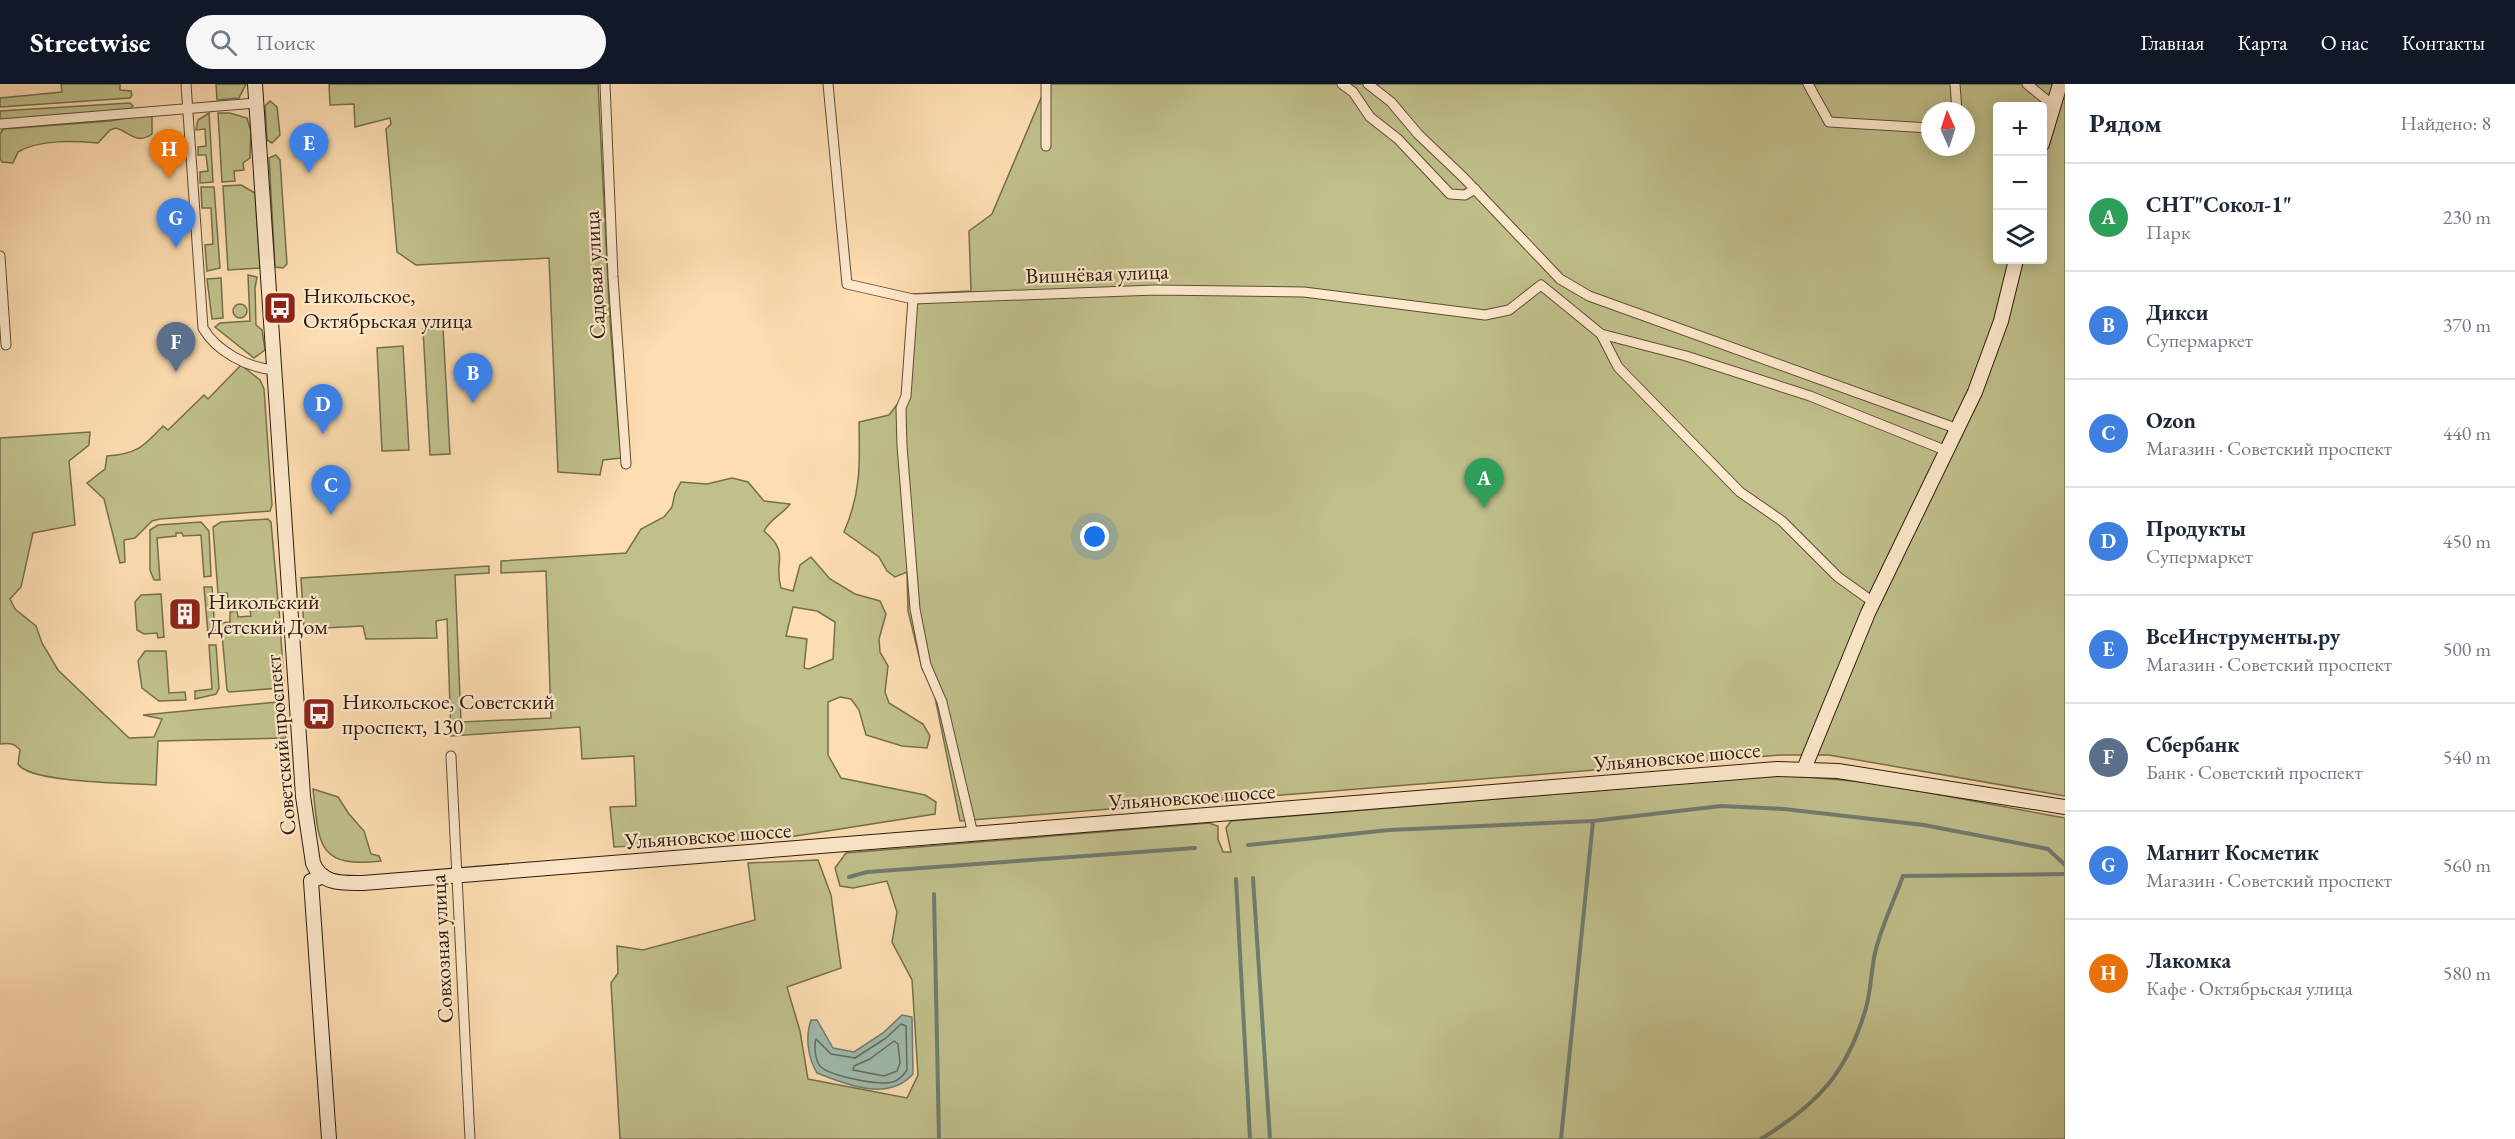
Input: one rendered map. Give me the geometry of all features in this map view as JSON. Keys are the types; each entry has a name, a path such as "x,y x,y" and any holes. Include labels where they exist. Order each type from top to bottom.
{"main road":[{"name":"Советский проспект","path":"255,84 303,796 310,852 315,867 323,876"},
{"path":"2047,130 2060,84"},
{"path":"1804,769 1873,602 1976,392 2001,321 2015,264"},
{"name":"Ульяновское шоссе","path":"323,876 335,883 344,884 1804,769 1838,771 2065,807"},
{"path":"323,876 311,881 329,1139"}],"street":[{"path":"186,84 202,328 208,337 231,355 257,368 276,370"},
{"name":"Садовая улица","path":"605,84 613,277 626,464"},
{"name":"Вишнёвая улица","path":"828,84 847,284 914,299 1155,290 1304,292 1485,315 1509,310 1541,285 1601,334"},
{"path":"1046,84 1046,146"},
{"path":"1342,84 1353,92 1370,117 1398,139 1450,194 1465,195 1475,189"},
{"path":"1368,84 1391,102 1418,134 1475,189 1560,279 1589,296 1958,429"},
{"path":"1808,84 1829,122 1921,127"},
{"path":"1955,84 1956,102"},
{"path":"2027,84 2054,106"},
{"path":"0,124 256,103"},
{"path":"0,256 6,345"},
{"path":"914,299 906,396 901,408 915,609 926,665 942,702 973,834"},
{"path":"1601,334 1686,356 1810,396 1947,451"},
{"path":"1601,334 1618,367 1740,492 1782,521 1838,577 1873,602"},
{"name":"Совхозная улица","path":"451,756 470,1139"}],"green space":[{"path":"61,84 120,84 120,90 131,91 132,95 130,98 0,107 0,98 62,92"},
{"path":"216,84 246,84 239,98 217,100"},
{"path":"329,84 598,84 610,322 621,458 603,460 600,475 558,472 549,258 416,265 397,252 386,129 391,124 390,118 355,127 354,104 330,105"},
{"path":"1047,84 2065,84 2065,796 1829,755 1781,755 960,821 934,692 922,668 908,611 907,572 895,577 887,571 879,557 844,532 850,518 856,491 859,465 859,422 889,415 906,393 914,294 971,291 969,231 992,214"},
{"path":"270,101 277,107 280,135 272,143 267,140 265,106"},
{"path":"130,103 133,106 130,109 0,121 0,111"},
{"path":"209,113 213,182 200,183 200,172 208,171 206,155 198,155 198,147 206,146 205,129 196,130 198,120"},
{"path":"218,113 230,113 247,118 251,131 250,158 243,163 244,170 234,171 235,181 222,182"},
{"path":"145,115 152,117 152,134 147,137 133,137 116,128 110,130 98,143 47,143 18,152 13,163 2,162 0,159 0,134 3,129 110,121"},
{"path":"276,155 280,160 287,264 283,268 275,267 269,158"},
{"path":"241,185 255,193 260,268 228,270 223,186"},
{"path":"201,187 214,187 220,268 207,271 205,245 213,244 211,208 202,208"},
{"path":"248,275 257,277 256,325 262,330 265,350 254,358 215,327 220,323 250,321"},
{"path":"221,278 223,318 212,319 207,279"},
{"path":"240,304 245,306 247,311 245,316 240,318 235,316 233,311 235,306"},
{"path":"443,328 450,454 430,455 423,329"},
{"path":"403,346 409,450 382,451 377,348"},
{"path":"241,365 260,380 264,389 272,505 270,511 152,521 135,538 124,540 125,562 120,563 104,499 87,483 105,469 107,456 139,448 163,426 168,430 204,395 208,399"},
{"path":"90,432 89,445 69,461 75,525 33,533 21,587 10,599 15,609 36,626 42,643 58,670 129,738 154,737 162,719 143,715 277,702 278,696 282,696 282,711 277,712 278,723 282,724 286,738 158,741 156,785 81,781 41,775 26,770 18,764 20,750 16,746 0,744 0,438"},
{"path":"732,478 748,482 764,501 790,504 764,531 777,546 779,552 781,588 793,591 800,565 811,557 830,579 855,594 880,601 886,614 879,639 880,652 888,666 885,692 889,703 923,724 930,736 927,748 902,746 866,735 859,710 851,699 840,697 828,702 828,755 841,778 925,795 936,802 935,814 789,837 614,847 610,807 636,806 634,756 582,759 580,727 451,736 447,619 436,621 437,638 366,639 363,626 304,629 301,578 489,566 489,573 455,575 461,722 551,718 546,571 501,573 501,561 626,553 641,529 664,517 672,507 675,493 681,482 707,484","holes":["793,607 817,611 835,622 833,659 809,669 804,668 807,639 786,636"]},
{"path":"268,519 271,522 278,601 250,602 249,599 229,603 227,593 218,593 213,527 221,522"},
{"path":"201,522 209,531 211,576 204,577 201,535 183,536 182,533 176,533 176,536 157,538 160,580 154,580 150,570 150,530 158,525"},
{"path":"204,587 212,587 215,633 208,634"},
{"path":"161,594 164,637 158,638 157,633 144,634 137,630 135,602 141,595"},
{"path":"279,608 284,684 282,688 229,692 221,623 230,622 230,612 237,611 238,617 251,616 250,611"},
{"path":"209,645 216,645 219,688 216,694 195,699 195,691 212,689"},
{"path":"145,651 166,651 169,693 185,692 186,700 159,701 142,688 138,661"},
{"path":"1783,775 1876,783 2065,818 2065,1139 620,1139 611,983 618,973 617,946 643,950 755,920 748,863 818,860 831,895 841,968 787,987 800,1031 808,1079 907,1098 918,1075 912,980 892,942 897,912 887,881 853,888 840,886 835,868 846,853 1209,823 1218,826 1218,839 1223,852 1231,852 1226,828 1231,821"},
{"path":"313,789 338,797 364,831 371,854 379,856 381,861 344,861 333,856 325,848 317,824"}],"water":[{"path":"902,1015 912,1017 913,1074 903,1082 880,1089 867,1088 854,1086 817,1073 808,1047 811,1020 817,1020 833,1048 854,1052 883,1033"}],"waterway":[{"path":"1248,845 1389,830 1593,821 1721,806 1784,809 1924,825 2048,849 2065,865"},
{"path":"1561,1139 1593,821"},
{"path":"849,877 867,872 1195,848"},
{"path":"1761,1139 1799,1113 1814,1099 1828,1085 1850,1051 1866,1008 1878,943 1903,876 2065,874"},
{"path":"1253,878 1270,1139"},
{"path":"1236,879 1250,1139"},
{"path":"934,894 939,1139"}],"place":[{"name":"ВсеИнструменты.ру","path":"309,173"},
{"name":"Лакомка","path":"169,179"},
{"name":"Магнит Косметик","path":"176,248"},
{"name":"Никольское, Октябрьская улица","path":"280,308"},
{"name":"Сбербанк","path":"176,372"},
{"name":"Дикси","path":"473,403"},
{"name":"Продукты","path":"323,434"},
{"name":"СНТ\"Сокол-1\"","path":"1484,508"},
{"name":"Ozon","path":"331,515"},
{"name":"Никольский Детский Дом","path":"185,614"},
{"name":"Никольское, Советский проспект, 130","path":"319,714"}]}
